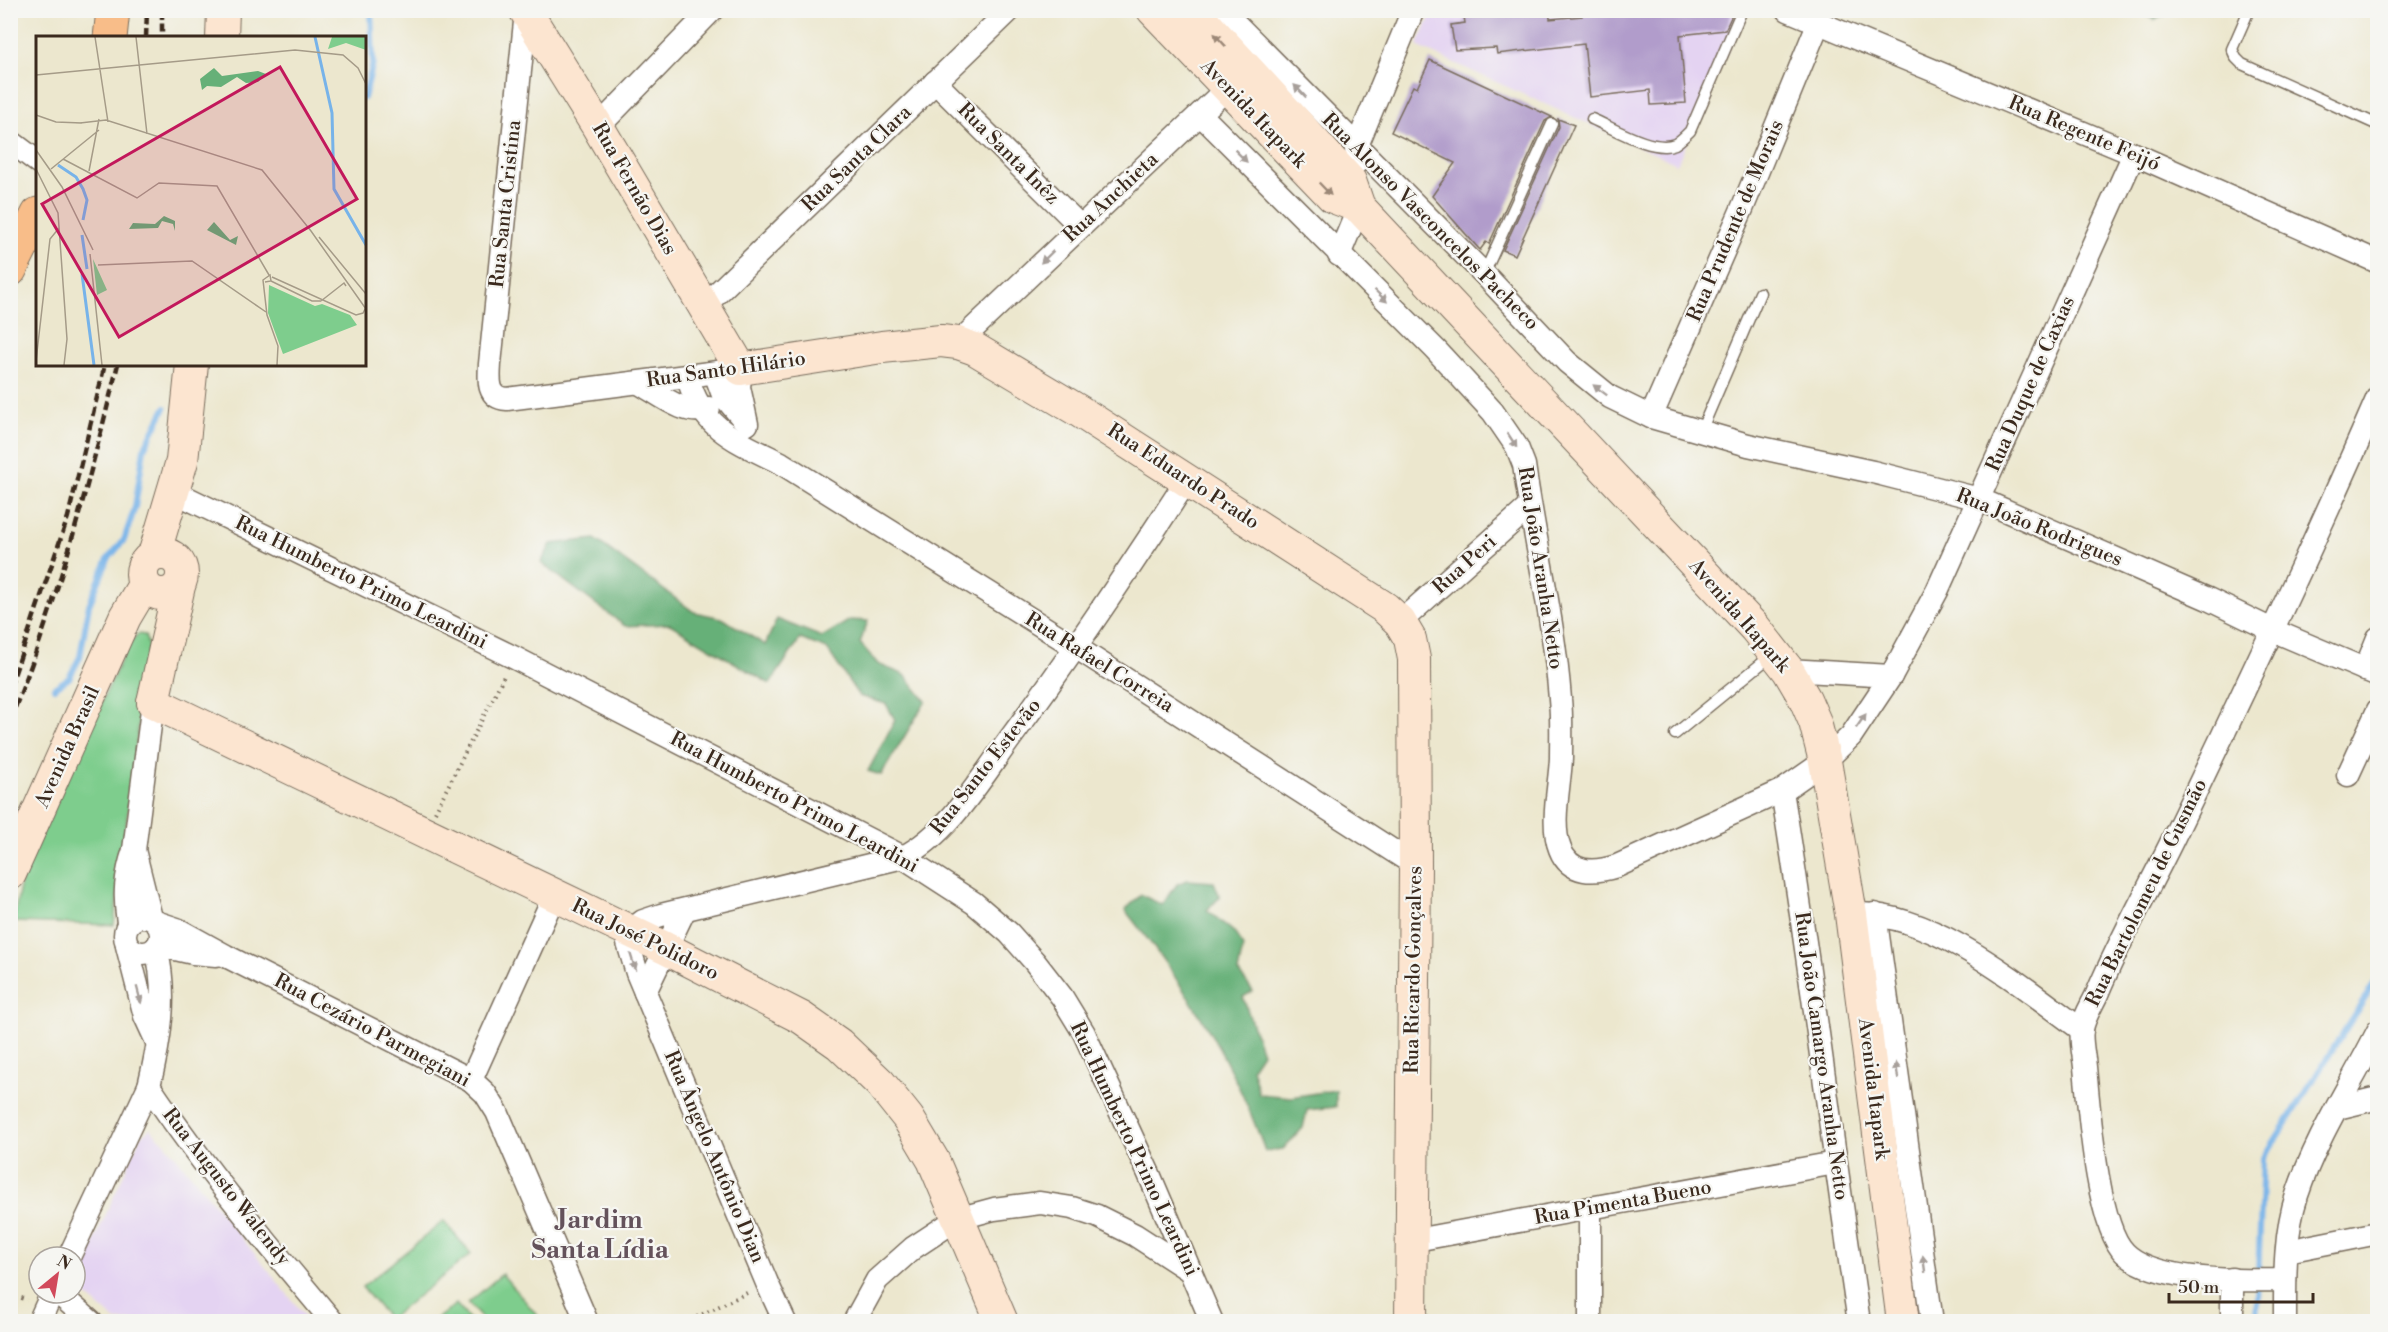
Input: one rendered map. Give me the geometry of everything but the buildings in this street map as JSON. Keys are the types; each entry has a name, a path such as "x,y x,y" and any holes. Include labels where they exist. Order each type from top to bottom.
{"highway":[{"path":"93,36 96,10"},
{"path":"110,36 113,10"},
{"path":"13,259 36,218"}],"street":[{"path":"222,36 223,10"},
{"path":"598,127 712,10"},
{"name":"Avenida Itapark","path":"1154,10 1246,70"},
{"name":"Avenida Itapark","path":"1193,10 1350,181 1359,207 1747,620 1781,662 1805,699 1815,722 1863,914 1903,1322"},
{"name":"Rua Alonso Vasconcelos Pacheco","path":"1222,10 1246,70 1356,147 1484,274 1567,362 1610,397 1651,417"},
{"path":"1339,255 1359,207 1356,147 1413,10"},
{"name":"Rua Regente Feijó","path":"1788,10 2134,154 2378,262"},
{"name":"Rua Fernão Dias","path":"525,11 598,127 703,307 728,371"},
{"name":"Rua Santa Cristina","path":"494,395 489,372 525,11"},
{"name":"Rua Santa Clara","path":"703,307 935,82 999,14"},
{"name":"Rua Prudente de Morais","path":"1651,417 1742,209 1818,24"},
{"name":"Rua Anchieta","path":"958,343 1246,70"},
{"name":"Rua Santa Inêz","path":"935,82 1080,226"},
{"name":"Rua João Aranha Netto","path":"1200,114 1435,349 1493,412 1517,447 1524,465 1529,507 1555,651 1560,701 1561,758 1556,836 1560,850 1566,859 1584,871 1599,872 1617,866 1782,791 1825,762"},
{"path":"10,141 36,160"},
{"name":"Rua Duque de Caxias","path":"1825,762 1851,736 1891,676 1937,591 2134,154"},
{"name":"Rua Santo Hilário","path":"494,395 507,399 688,377 882,347 941,340 958,343"},
{"name":"Rua Eduardo Prado","path":"958,343 975,349 1069,405 1367,595 1400,622"},
{"path":"157,1042 145,1016 124,934 128,922 125,888 127,871 134,850 153,702 162,580 179,496 192,366"},
{"path":"728,371 740,387 747,424"},
{"name":"Rua Rafael Correia","path":"728,371 723,394 781,463"},
{"name":"Rua Rafael Correia","path":"688,377 692,394 701,411 711,422 735,439 781,463 1077,648 1416,865"},
{"path":"639,383 689,410 701,411 714,405 723,394"},
{"name":"Rua Bartolomeu de Gusmão","path":"2256,1280 2187,1275 2148,1266 2127,1256 2119,1246 2104,1203 2091,1129 2082,1030 2108,968 2228,726 2378,397"},
{"name":"Rua João Rodrigues","path":"1651,417 1748,445 1883,474 1979,499 2371,672"},
{"name":"Rua Santo Estevão","path":"630,931 643,921 903,857 921,848 939,831 1077,648 1187,480"},
{"name":"Rua Humberto Primo Leardini","path":"179,496 513,657 903,857 974,903 1009,933 1062,997 1084,1033 1212,1322"},
{"name":"Rua Peri","path":"1400,622 1529,507"},
{"name":"Avenida Brasil","path":"10,874 111,653 125,617 162,580"},
{"name":"Rua Ricardo Gonçalves","path":"1400,622 1410,639 1414,659 1416,865 1410,1240 1411,1322"},
{"path":"2371,672 2378,638"},
{"path":"1781,662 1891,676"},
{"name":"Rua José Polidoro","path":"153,702 665,948 802,1018 840,1044 880,1083 908,1118 933,1160 1002,1322"},
{"path":"2348,775 2378,710"},
{"name":"Rua João Camargo Aranha Netto","path":"1782,791 1811,973 1835,1163 1859,1322"},
{"path":"75,1245 149,1086 162,1020 162,991 157,947 162,934 154,920 134,850"},
{"path":"471,1080 554,896"},
{"path":"645,992 684,911"},
{"path":"1932,1322 1863,914 1906,922 1947,938 1989,963 2082,1030"},
{"path":"128,922 139,916 154,920"},
{"name":"Rua Cezário Parmegiani","path":"154,920 202,941 226,956 471,1080 484,1093 497,1112 586,1322"},
{"name":"Rua Ângelo Antônio Dian","path":"630,931 628,943 631,958 785,1322"},
{"path":"128,946 143,953 157,947"},
{"name":"Rua Cezário Parmegiani","path":"157,947 226,956"},
{"path":"2287,1251 2297,1196 2324,1133 2378,1031"},
{"name":"Rua Augusto Walendy","path":"149,1086 195,1150 333,1322"},
{"path":"2337,1108 2378,1098"},
{"name":"Rua Pimenta Bueno","path":"1410,1240 1835,1163"},
{"path":"854,1322 877,1280 913,1248 957,1219 994,1209 1040,1203 1072,1208 1097,1216 1135,1235 1189,1270"},
{"path":"1590,1209 1590,1322"},
{"path":"2232,1322 2256,1280 2287,1251 2378,1233"},
{"path":"2256,1280 2285,1322"},
{"path":"39,1322 47,1305"},
{"path":"72,1305 91,1322"}],"lane":[{"path":"1593,119 1642,142 1659,146 1675,144 1690,131 1742,10"},
{"path":"2249,10 2232,49 2242,64 2378,125"},
{"path":"1484,274 1552,124"},
{"path":"1701,431 1761,293"},
{"path":"1675,734 1781,662"}],"path":[{"path":"425,833 513,657"},
{"path":"686,1322 767,1283"}],"shaded area":[{"path":"1433,11 1734,11 1737,30 1677,164 1417,46"},
{"path":"150,1128 166,1144 309,1321 116,1321 87,1296 87,1257 140,1138"}],"green space":[{"path":"2136,10 2174,11 2155,20"},
{"path":"595,539 694,612 722,618 765,645 777,619 822,637 850,620 868,621 860,643 878,664 905,675 926,701 881,775 868,771 895,720 886,704 859,696 827,649 800,639 770,684 670,624 625,626 541,563 551,544"},
{"path":"138,634 145,635 148,646 114,925 13,922 23,872 129,643"},
{"path":"1187,880 1214,882 1220,897 1207,910 1235,933 1243,947 1238,972 1253,991 1243,997 1262,1053 1252,1068 1259,1094 1291,1097 1336,1090 1336,1107 1307,1110 1303,1128 1283,1149 1265,1151 1253,1118 1206,1025 1167,966 1125,910 1141,895 1163,905 1177,884"},
{"path":"444,1221 471,1254 389,1319 362,1287"},
{"path":"502,1274 542,1321 484,1321 468,1303"},
{"path":"456,1304 471,1321 434,1321"}],"waterway":[{"path":"366,90 373,63 371,10"},
{"path":"54,688 69,678 80,657 89,605 108,559 124,540 135,507 144,449 165,408"},
{"path":"2256,1322 2263,1159 2378,978"}],"railway":[{"path":"146,36 147,10"},
{"path":"162,10 162,36"},
{"path":"10,687 68,517 105,366"},
{"path":"10,720 57,589 117,366"}],"district":[{"name":"Jardim Santa Lídia","path":"600,1235"}]}
